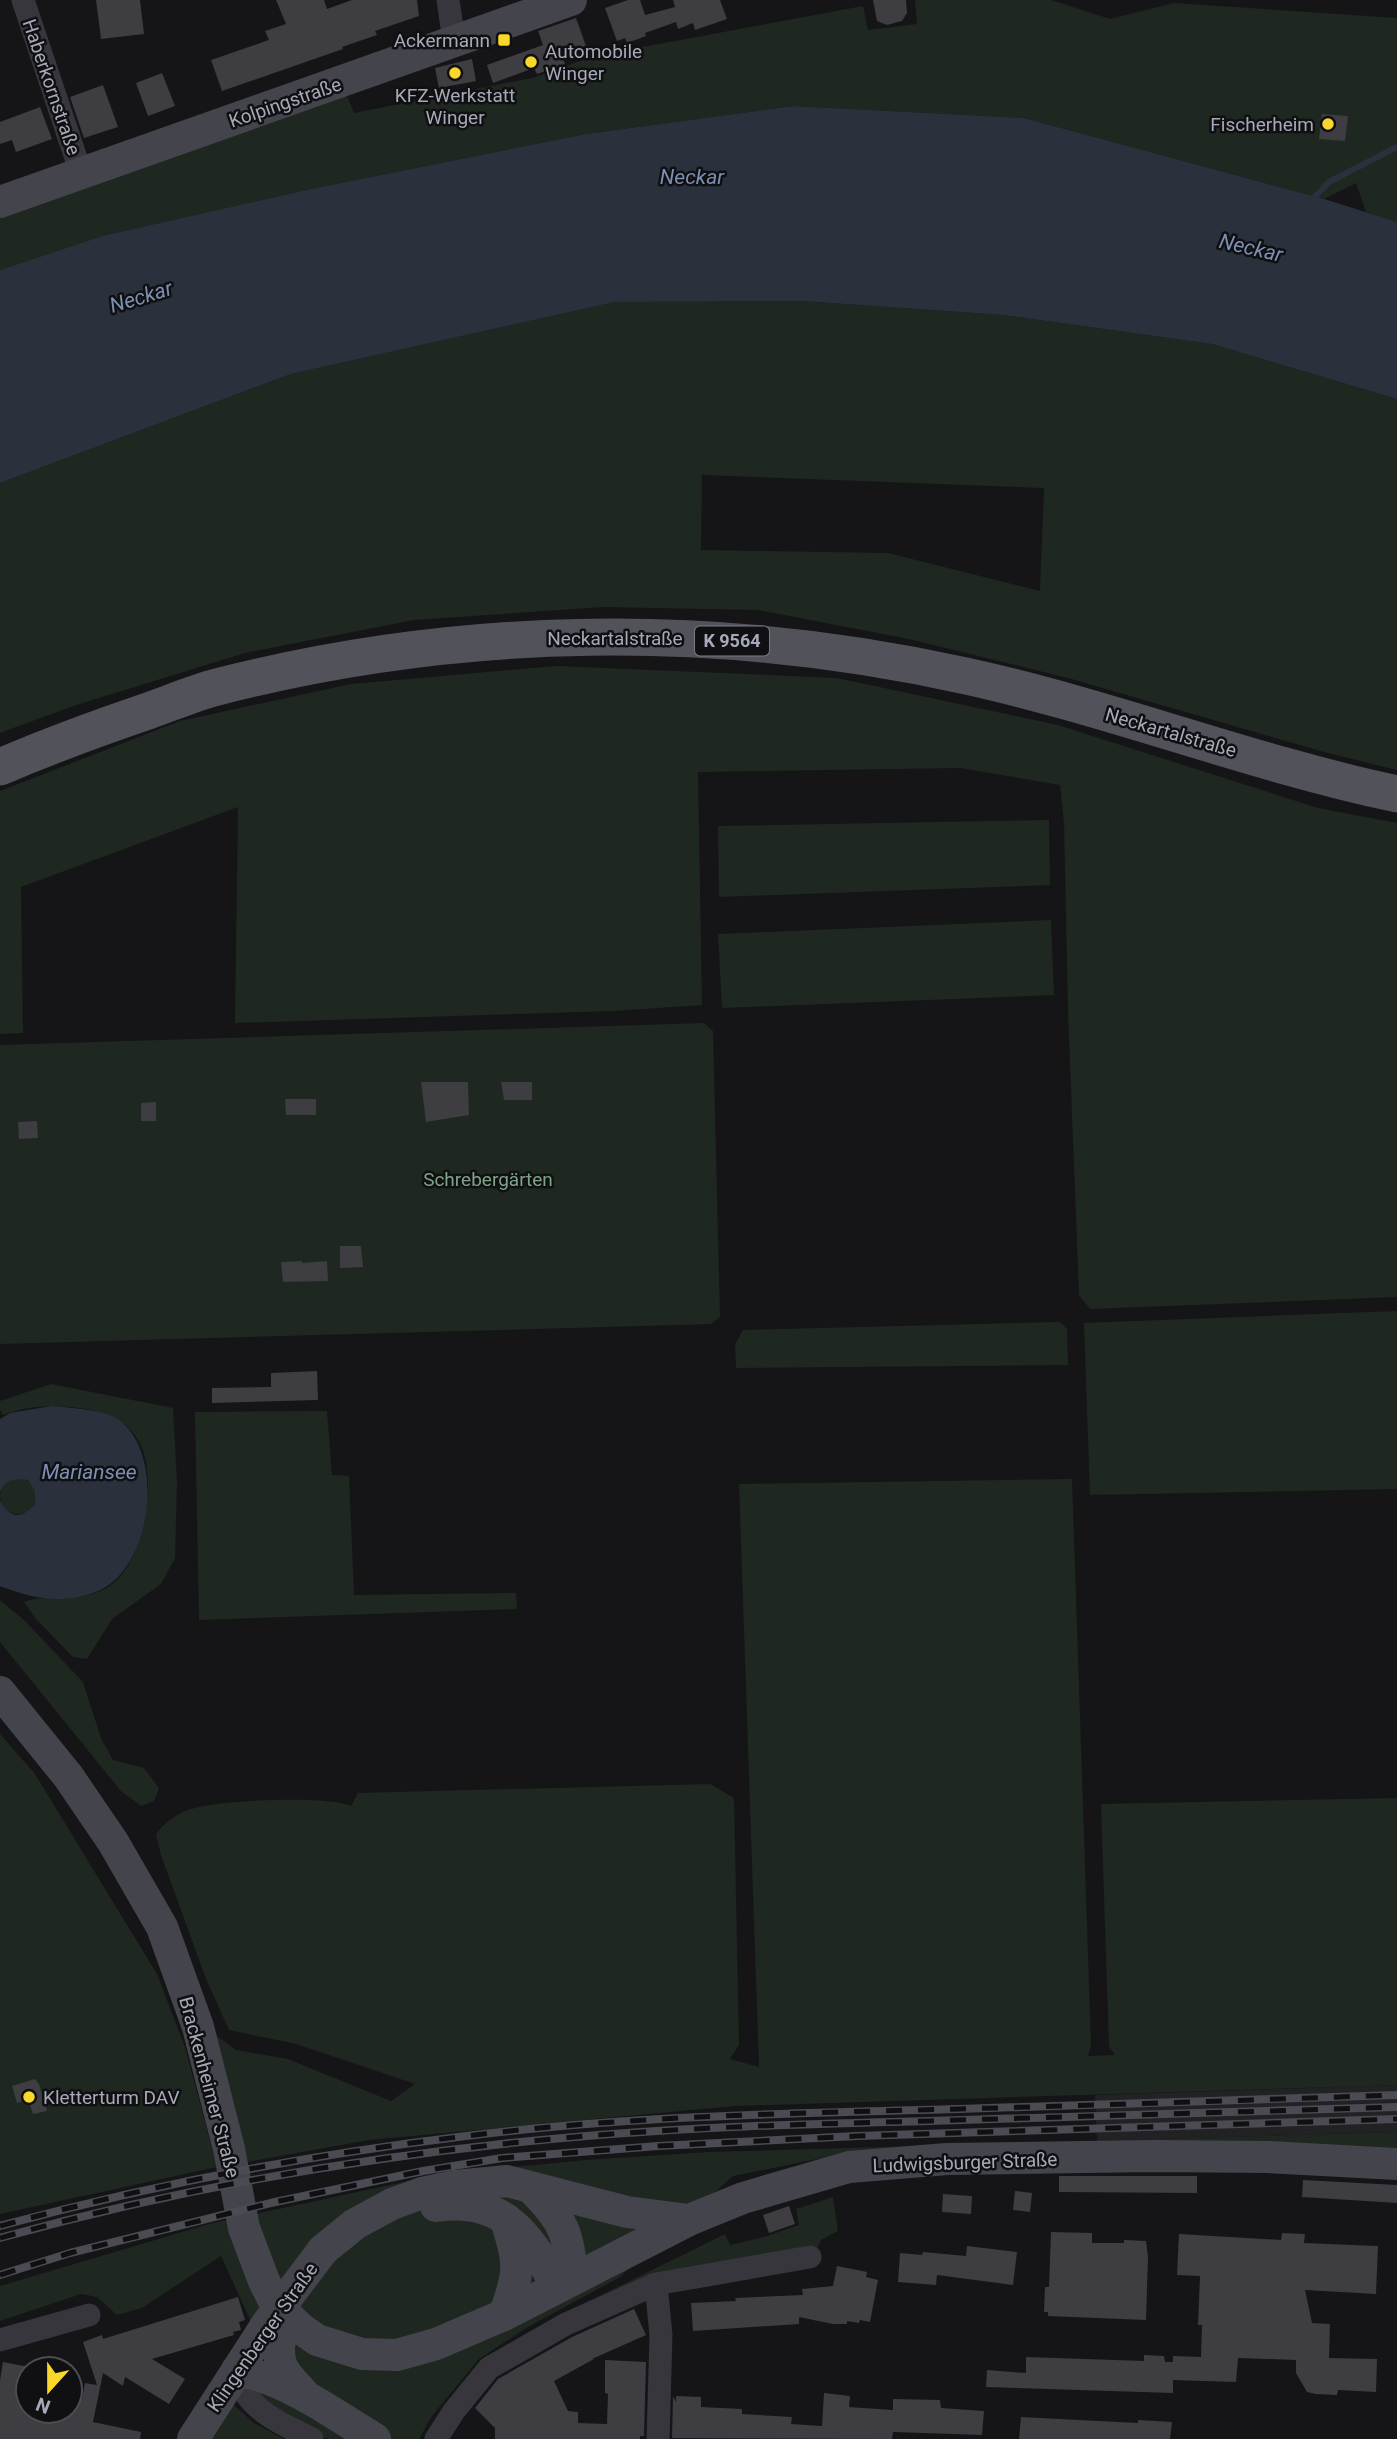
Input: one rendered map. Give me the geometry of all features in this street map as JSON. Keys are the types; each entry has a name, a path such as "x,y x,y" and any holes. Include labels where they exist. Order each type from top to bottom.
{"main road":[{"name":"Neckartalstraße","path":"0,766 61,741 213,688 291,670 371,655 550,637 643,636 801,648 887,660 968,676 1147,724 1321,776 1397,794"}],"street":[{"name":"Haberkornstraße","path":"23,0 81,173"},
{"path":"448,0 454,41"},
{"name":"Kolpingstraße","path":"0,202 571,0"},
{"name":"Brackenheimer Straße","path":"0,1692 68,1776 113,1842 162,1927 198,2027 229,2149 244,2228 264,2281"},
{"name":"Ludwigsburger Straße","path":"264,2281 276,2305 317,2340 362,2354 397,2354 436,2344 504,2315 690,2220 743,2198 849,2167 947,2159 1154,2155 1268,2157 1397,2164"},
{"name":"Klingenberger Straße","path":"193,2439 237,2370 273,2330 355,2224 392,2204 422,2193 455,2186 507,2181 627,2212 690,2220"},
{"path":"531,2188 552,2208 565,2232 564,2284"},
{"path":"328,2258 401,2216 429,2206 456,2203 481,2206 505,2218 564,2284"},
{"path":"504,2315 517,2277 517,2256 505,2218"},
{"path":"436,2439 454,2410 489,2368 566,2324 656,2284 810,2257"},
{"path":"656,2284 662,2335 658,2439"},
{"path":"0,2340 89,2315"},
{"path":"273,2330 280,2368 308,2399"},
{"path":"312,2439 258,2408 244,2391 237,2370 258,2374 308,2399 375,2439"}],"shaded area":[{"path":"1397,2085 1397,2132 1097,2141 1095,2095"}],"green space":[{"path":"915,0 1051,0 1110,19 1174,3 1397,18 1397,222 1366,212 1356,183 1324,199 1024,118 793,106 586,134 311,189 102,236 0,270 0,188 345,91 354,113 532,78 594,56 863,6 868,30 917,24"},
{"path":"802,301 1003,315 1212,344 1397,399 1397,770 1324,752 1068,678 909,639 758,610 603,607 414,620 245,653 73,706 0,733 0,483 291,374 615,302","holes":["702,475 1044,488 1040,591 888,553 701,550"]},
{"path":"557,666 837,678 1058,725 1318,808 1397,823 1397,1297 1090,1309 1079,1295 1064,823 1060,785 960,768 698,772 702,1005 613,1011 235,1023 238,807 21,887 23,1033 0,1034 0,791 180,721 351,684"},
{"path":"1049,820 1050,885 719,897 718,826"},
{"path":"1051,920 1054,995 722,1008 718,934"},
{"name":"Schrebergärten","path":"704,1023 713,1031 720,1317 711,1324 0,1344 0,1045"},
{"path":"1397,1311 1397,1489 1090,1495 1084,1323"},
{"path":"1060,1322 1067,1329 1068,1365 736,1368 735,1345 743,1330"},
{"path":"51,1384 173,1408 177,1483 175,1558 161,1584 112,1619 87,1659 73,1657 36,1619 24,1602 89,1595 118,1579 136,1550 143,1525 148,1480 146,1460 140,1444 130,1430 116,1419 96,1411 45,1406 3,1415 0,1410 0,1401"},
{"path":"327,1411 332,1475 349,1476 354,1595 516,1593 517,1609 199,1620 195,1412"},
{"path":"18,1478 31,1483 36,1496 31,1509 18,1514 5,1509 0,1496 5,1483"},
{"path":"1072,1479 1091,2044 1088,2056 1115,2055 1109,2046 1101,1804 1397,1798 1397,2085 735,2106 369,2140 247,2162 217,2036 236,2050 288,2059 391,2101 415,2084 296,2044 229,2030 206,1979 161,1855 156,1834 167,1822 191,1809 224,1803 297,1800 351,1806 358,1793 710,1784 734,1798 739,2045 730,2059 759,2067 739,1484"},
{"path":"0,1600 24,1620 83,1682 101,1738 113,1760 144,1768 159,1788 154,1801 141,1806 121,1791 0,1642"},
{"path":"0,1734 35,1774 157,1974 185,2047 217,2167 0,2214"},
{"path":"1397,2132 1397,2151 857,2151 733,2176 620,2277 528,2327 479,2359 432,2416 419,2439 384,2439 268,2371 248,2315 221,2256 142,2308 117,2315 97,2297 81,2294 0,2321 0,2286 209,2224 441,2174 709,2152"},
{"path":"833,2197 838,2231 821,2240 816,2250 567,2312 725,2234 730,2245 799,2225 796,2209"},
{"path":"259,2385 315,2421 352,2439 329,2439 305,2431 254,2396"},
{"path":"225,2397 254,2423 284,2439 201,2439"}],"water":[{"name":"Neckar","path":"793,106 1024,118 1324,199 1397,222 1397,399 1212,344 1003,315 802,301 615,302 291,374 0,483 0,270 102,236 311,189 586,134"},
{"name":"Mariansee","path":"52,1406 96,1411 119,1420 134,1436 143,1458 147,1483 141,1536 131,1560 116,1579 98,1591 61,1599 37,1597 0,1586 0,1501 13,1514 22,1514 35,1504 35,1491 28,1480 19,1479 8,1482 0,1492 0,1419 10,1413"}],"building":[{"path":"96,0 140,0 144,34 101,39"},
{"path":"276,0 324,0 327,9 352,0 417,0 419,16 375,31 377,35 342,47 343,49 222,91 211,60 269,40 265,31 286,24"},
{"path":"628,0 640,0 645,15 675,7 673,0 720,0 727,19 695,30 693,23 678,29 676,22 645,33 646,36 627,43 625,38 617,41 605,8"},
{"path":"873,0 906,0 907,13 902,21 887,25 877,21"},
{"path":"576,18 586,46 562,55 565,64 537,74 534,68 493,83 487,65 543,45 538,31"},
{"name":"KFZ-Werkstatt Winger","path":"472,59 476,81 439,88 435,68"},
{"path":"162,73 175,106 148,116 136,83"},
{"path":"103,85 118,127 84,138 70,97"},
{"path":"40,107 52,139 16,152 12,140 0,144 0,122"},
{"path":"1322,114 1348,116 1345,141 1319,139"},
{"path":"421,1082 468,1082 469,1115 426,1122"},
{"path":"501,1082 532,1082 532,1100 504,1100"},
{"path":"285,1099 316,1099 316,1115 286,1115"},
{"path":"156,1102 156,1121 141,1121 141,1103"},
{"path":"37,1121 38,1138 19,1139 18,1122"},
{"path":"340,1246 361,1246 363,1267 340,1268"},
{"path":"327,1261 328,1281 283,1282 281,1262"},
{"path":"317,1371 318,1400 212,1403 212,1388 271,1387 271,1373"},
{"name":"Kletterturm DAV","path":"35,2079 47,2111 33,2114 28,2099 17,2103 12,2086"},
{"path":"1059,2176 1197,2176 1197,2193 1059,2192"},
{"path":"1303,2180 1397,2185 1397,2203 1302,2197"},
{"path":"1015,2191 1032,2193 1030,2212 1013,2210"},
{"path":"943,2194 972,2196 971,2214 942,2212"},
{"path":"789,2206 795,2224 769,2233 763,2215"},
{"path":"1051,2232 1092,2233 1092,2243 1146,2241 1146,2320 1048,2316 1048,2312 1044,2312 1045,2287 1049,2287"},
{"path":"1282,2233 1305,2234 1304,2243 1378,2246 1376,2294 1305,2290 1312,2323 1330,2324 1329,2358 1377,2359 1376,2392 1338,2390 1337,2395 1307,2392 1296,2373 1296,2360 1238,2358 1236,2382 1173,2380 1173,2393 986,2387 987,2370 1026,2373 1026,2357 1144,2361 1144,2355 1164,2356 1165,2362 1173,2362 1173,2356 1201,2357 1202,2325 1198,2325 1200,2276 1177,2275 1179,2234 1281,2240"},
{"path":"967,2246 1017,2252 1013,2285 937,2275 936,2285 898,2282 900,2253 966,2256"},
{"path":"837,2266 867,2272 866,2277 878,2280 870,2322 860,2320 859,2323 847,2321 847,2324 833,2324 799,2317 799,2324 693,2331 691,2303 803,2295 802,2289 833,2286"},
{"path":"238,2297 245,2320 239,2322 241,2330 233,2332 234,2335 152,2359 185,2379 169,2404 125,2377 123,2386 103,2373 93,2422 141,2432 140,2439 0,2439 0,2380 3,2362 14,2364 14,2425 84,2425 85,2383 97,2385 83,2342 102,2335 103,2339"},
{"path":"634,2309 646,2335 592,2359 554,2381 568,2411 578,2412 578,2423 607,2424 605,2360 646,2362 644,2436 640,2436 640,2439 495,2439 495,2428 475,2408 498,2379 572,2337"},
{"path":"824,2393 850,2396 849,2407 893,2410 893,2399 940,2400 941,2408 984,2411 982,2435 893,2432 892,2439 672,2438 673,2396 676,2402 676,2396 701,2397 701,2407 742,2409 742,2414 792,2417 791,2424 822,2426"},
{"path":"1021,2417 1138,2423 1138,2420 1172,2422 1170,2439 1019,2439"}],"waterway":[{"path":"1311,201 1329,182 1397,147"}],"railway":[{"path":"0,2226 113,2197 227,2173 400,2145 582,2124 771,2114 1397,2095"},
{"path":"0,2238 139,2203 279,2175 421,2154 563,2138 746,2126 1397,2107"},
{"path":"0,2275 70,2253 275,2202 423,2171 502,2158 658,2146 857,2136 1397,2119"}],"place":[{"name":"Ackermann","path":"504,40"},
{"name":"Automobile Winger","path":"531,62"},
{"name":"KFZ-Werkstatt Winger","path":"455,73"},
{"name":"Fischerheim","path":"1328,124"},
{"name":"Kletterturm DAV","path":"29,2097"}]}
